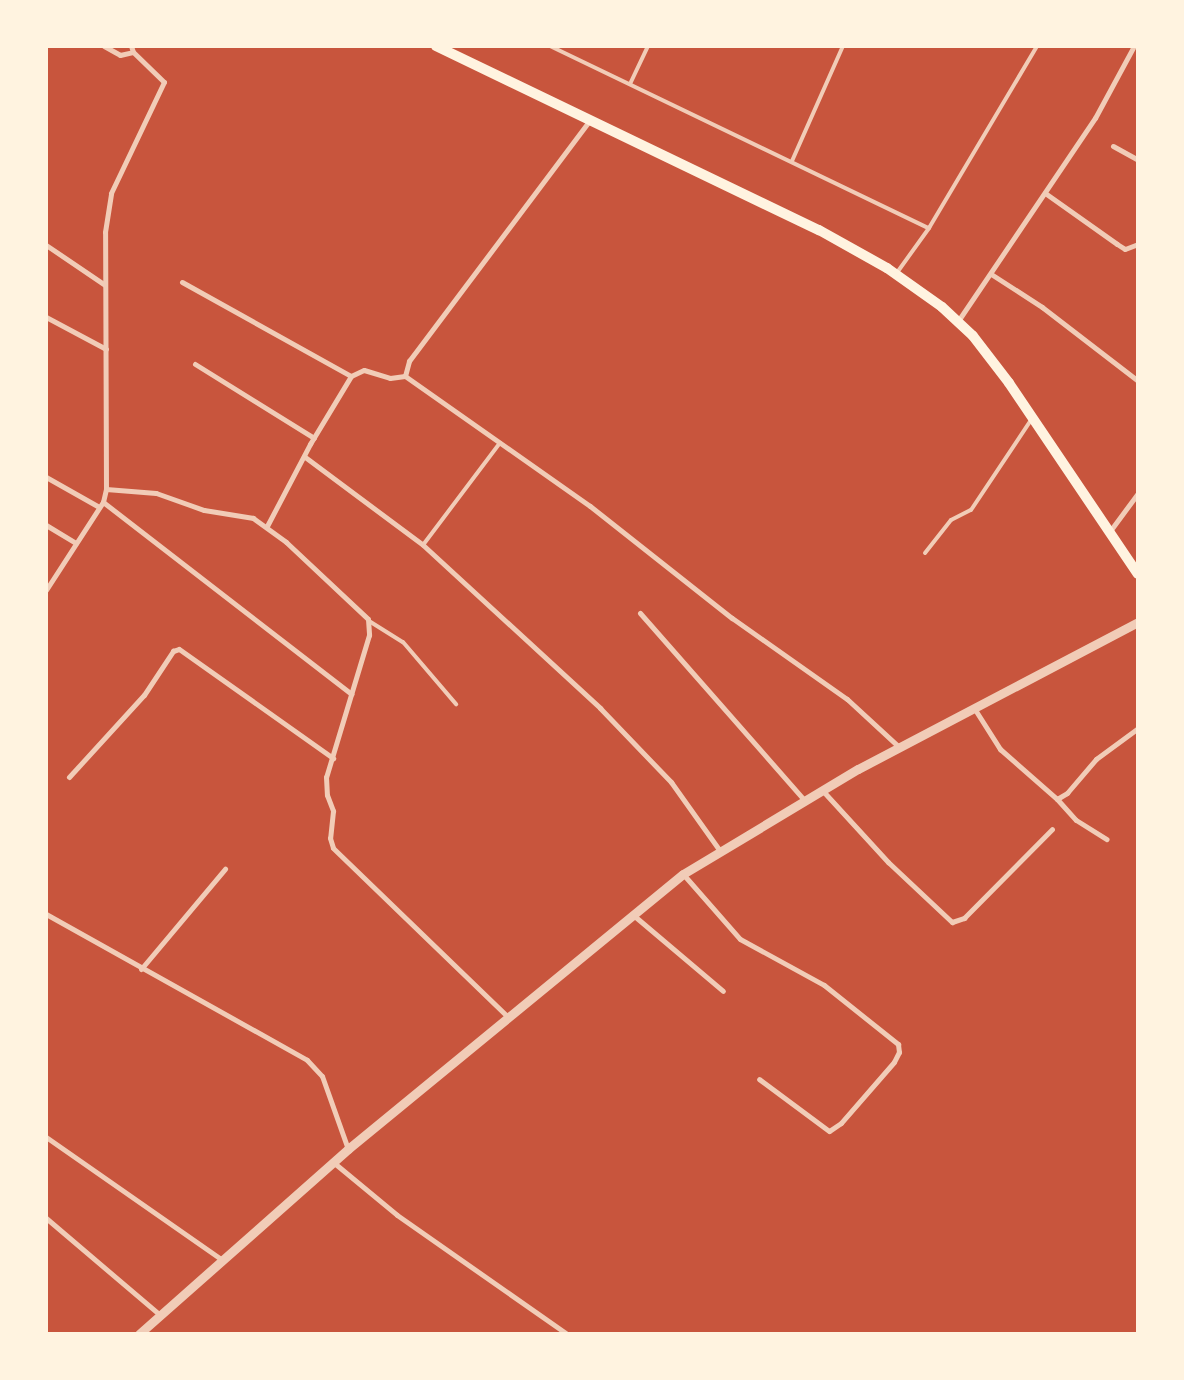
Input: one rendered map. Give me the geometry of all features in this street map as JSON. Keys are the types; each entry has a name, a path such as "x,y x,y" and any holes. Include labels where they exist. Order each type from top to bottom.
{"main road":[{"path":"436,46 819,230 896,274 974,336 1138,574"}],"street":[{"path":"104,46 120,55 133,52"},
{"path":"46,590 101,504 106,490 105,232 111,193 164,82 133,52 131,46"},
{"path":"958,322 1095,118 1134,46"},
{"path":"405,376 409,361 590,120"},
{"path":"1113,146 1138,160"},
{"path":"1045,193 1125,249 1138,244"},
{"path":"46,245 106,285"},
{"path":"991,274 1042,307 1138,381"},
{"path":"182,282 351,376"},
{"path":"46,317 106,350"},
{"path":"195,364 314,438"},
{"path":"267,526 314,438 351,376 364,370 390,378 405,376 590,506 732,618 847,699 899,747"},
{"path":"305,457 423,546 600,708 671,782 720,851"},
{"path":"46,477 101,504 351,694"},
{"path":"106,490 156,493 204,510 253,518 267,526 370,621 369,635 326,785 333,812 330,838 333,848 508,1016"},
{"path":"1109,532 1138,493"},
{"path":"46,526 76,543"},
{"path":"640,612 804,800"},
{"path":"139,1334 348,1149 683,874 804,800 899,747 1138,622"},
{"path":"69,777 144,694 174,651 178,649 334,758"},
{"path":"974,708 1000,749 1082,825 1106,839"},
{"path":"1057,800 1067,794 1096,759 1138,728"},
{"path":"822,790 888,862 952,922 964,918 1052,829"},
{"path":"140,969 225,869"},
{"path":"683,874 740,940 824,985 898,1044 899,1052 894,1062 841,1123 829,1131 759,1079"},
{"path":"46,914 140,969 307,1060 322,1076 348,1149"},
{"path":"632,914 722,991"},
{"path":"46,1138 79,1158 222,1260"},
{"path":"333,1162 397,1215 567,1334"},
{"path":"46,1218 160,1315"}],"lane":[{"path":"550,46 929,228"},
{"path":"630,84 648,46"},
{"path":"792,161 843,46"},
{"path":"896,274 929,228 1037,46"},
{"path":"925,553 951,520 971,510 1032,418"},
{"path":"423,546 500,442"},
{"path":"370,621 403,642 456,704"}]}
